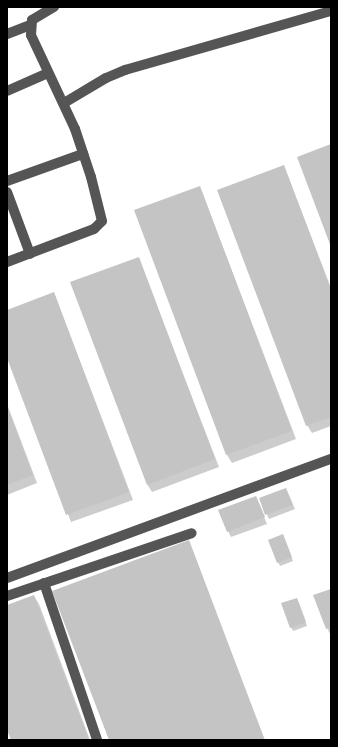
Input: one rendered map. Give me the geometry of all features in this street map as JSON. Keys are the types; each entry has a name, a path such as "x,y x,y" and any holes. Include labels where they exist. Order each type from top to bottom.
{"street":[{"path":"7,34 30,24 35,17 54,7"},
{"path":"64,103 106,78 125,70 331,11"},
{"path":"7,262 94,229 102,221 101,210 83,154 64,103 32,39 30,24"},
{"path":"7,91 48,73"},
{"path":"7,181 83,154"},
{"path":"7,192 30,254"},
{"path":"7,578 331,459"},
{"path":"7,596 192,533"},
{"path":"44,583 97,740"}],"building":[{"path":"331,144 331,247 297,157"},
{"path":"284,165 331,290 331,417 306,426 217,190"},
{"path":"200,186 292,431 226,455 134,210"},
{"path":"139,257 215,459 147,485 70,282"},
{"path":"54,292 129,492 66,515 7,358 7,310"},
{"path":"7,406 33,475 7,485"},
{"path":"286,488 293,505 265,515 259,498"},
{"path":"256,496 265,517 227,532 218,510"},
{"path":"283,534 292,557 277,563 268,540"},
{"path":"189,540 264,739 109,740 52,591"},
{"path":"331,589 331,627 326,629 313,595"},
{"path":"34,595 89,740 11,740 7,730 7,605"},
{"path":"297,598 306,622 290,628 281,603"}]}
